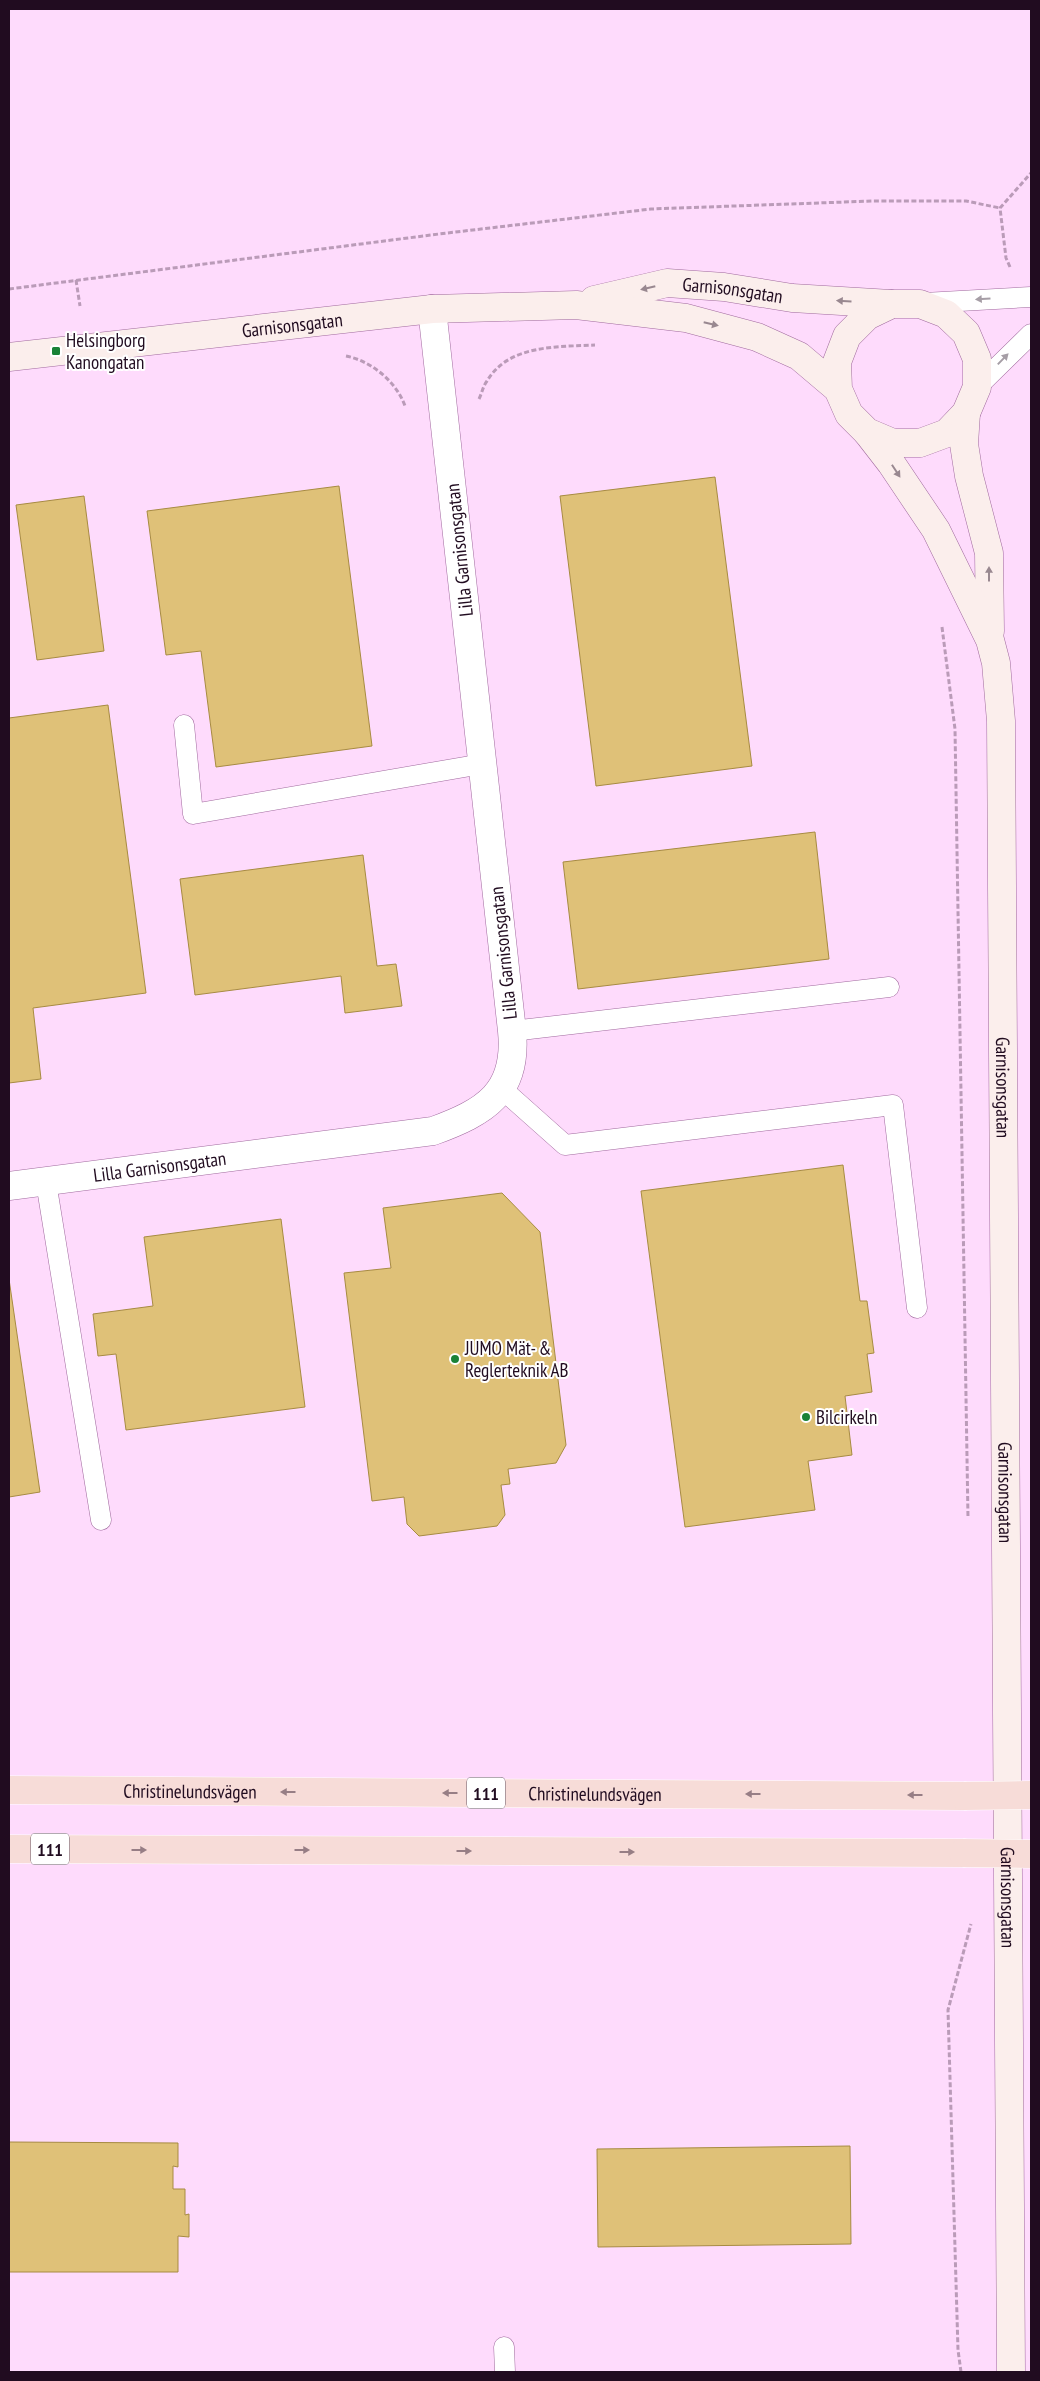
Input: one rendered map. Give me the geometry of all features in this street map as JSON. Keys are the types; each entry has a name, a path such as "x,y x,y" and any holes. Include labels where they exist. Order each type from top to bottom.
{"main road":[{"name":"Christinelundsvägen","path":"9,1790 1031,1795"},
{"name":"111","path":"9,1849 1031,1854"},
{"path":"9,1855 91,1849"}],"street":[{"name":"Garnisonsgatan","path":"576,305 667,283 724,287 792,298 920,304 946,314 966,334 977,359 977,387 966,413 947,433 920,443 893,443 867,432"},
{"name":"Garnisonsgatan","path":"892,304 867,316 847,336 837,362 838,389 849,414 867,432 891,462 936,530 990,640 996,663 1001,721 1012,2364"},
{"name":"Garnisonsgatan","path":"9,357 432,309 576,305 686,318 757,337 799,356 838,389"},
{"name":"Lilla Garnisonsgatan","path":"9,1186 433,1131 466,1119 492,1100 508,1076 513,1048 512,1031 432,309"},
{"name":"Garnisonsgatan","path":"966,413 965,452 989,553 990,640"}],"lane":[{"path":"920,304 1027,296"},
{"path":"977,387 1031,334"},
{"path":"184,725 193,814 482,764"},
{"path":"512,1031 889,987"},
{"path":"501,1088 565,1145 893,1105 918,1308"},
{"path":"46,1182 100,1520"},
{"path":"504,2347 505,2372"}],"path":[{"path":"1027,296 1006,258 1000,208 1031,173"},
{"path":"9,289 651,209 864,202 966,201 1000,208"},
{"path":"76,280 80,306"},
{"path":"478,403 487,380 503,364 524,352 545,347 600,345"},
{"path":"339,354 356,358 375,367 390,383 406,409"},
{"path":"940,621 955,729 968,1523"},
{"path":"961,2372 958,2340 948,2010 972,1920"}],"building":[{"path":"715,477 752,766 596,786 560,496"},
{"path":"339,486 372,746 216,767 201,651 166,655 147,511"},
{"path":"84,496 104,651 37,660 16,505"},
{"path":"108,705 146,993 33,1008 41,1079 9,1083 9,718"},
{"path":"815,832 829,959 578,989 563,862"},
{"path":"363,855 377,966 396,964 402,1006 345,1013 341,976 195,995 180,879"},
{"path":"843,1165 860,1301 867,1301 874,1353 867,1354 872,1392 845,1396 852,1455 808,1461 815,1510 685,1527 641,1191"},
{"name":"JUMO Mät- & Reglerteknik AB","path":"502,1193 540,1232 566,1445 556,1463 508,1469 510,1484 501,1485 505,1515 497,1526 419,1536 407,1524 404,1497 372,1501 344,1273 391,1268 383,1208"},
{"path":"281,1219 305,1407 126,1430 116,1354 98,1356 93,1314 153,1306 144,1237"},
{"path":"9,1279 40,1492 9,1497"},
{"path":"9,2142 178,2143 178,2167 173,2166 173,2189 185,2189 185,2215 189,2214 189,2237 178,2236 178,2272 9,2272"},
{"path":"850,2146 851,2244 598,2247 597,2149"}],"place":[{"name":"Helsingborg Kanongatan","path":"56,351"},
{"name":"JUMO Mät- & Reglerteknik AB","path":"455,1359"},
{"name":"Bilcirkeln","path":"806,1417"}]}
